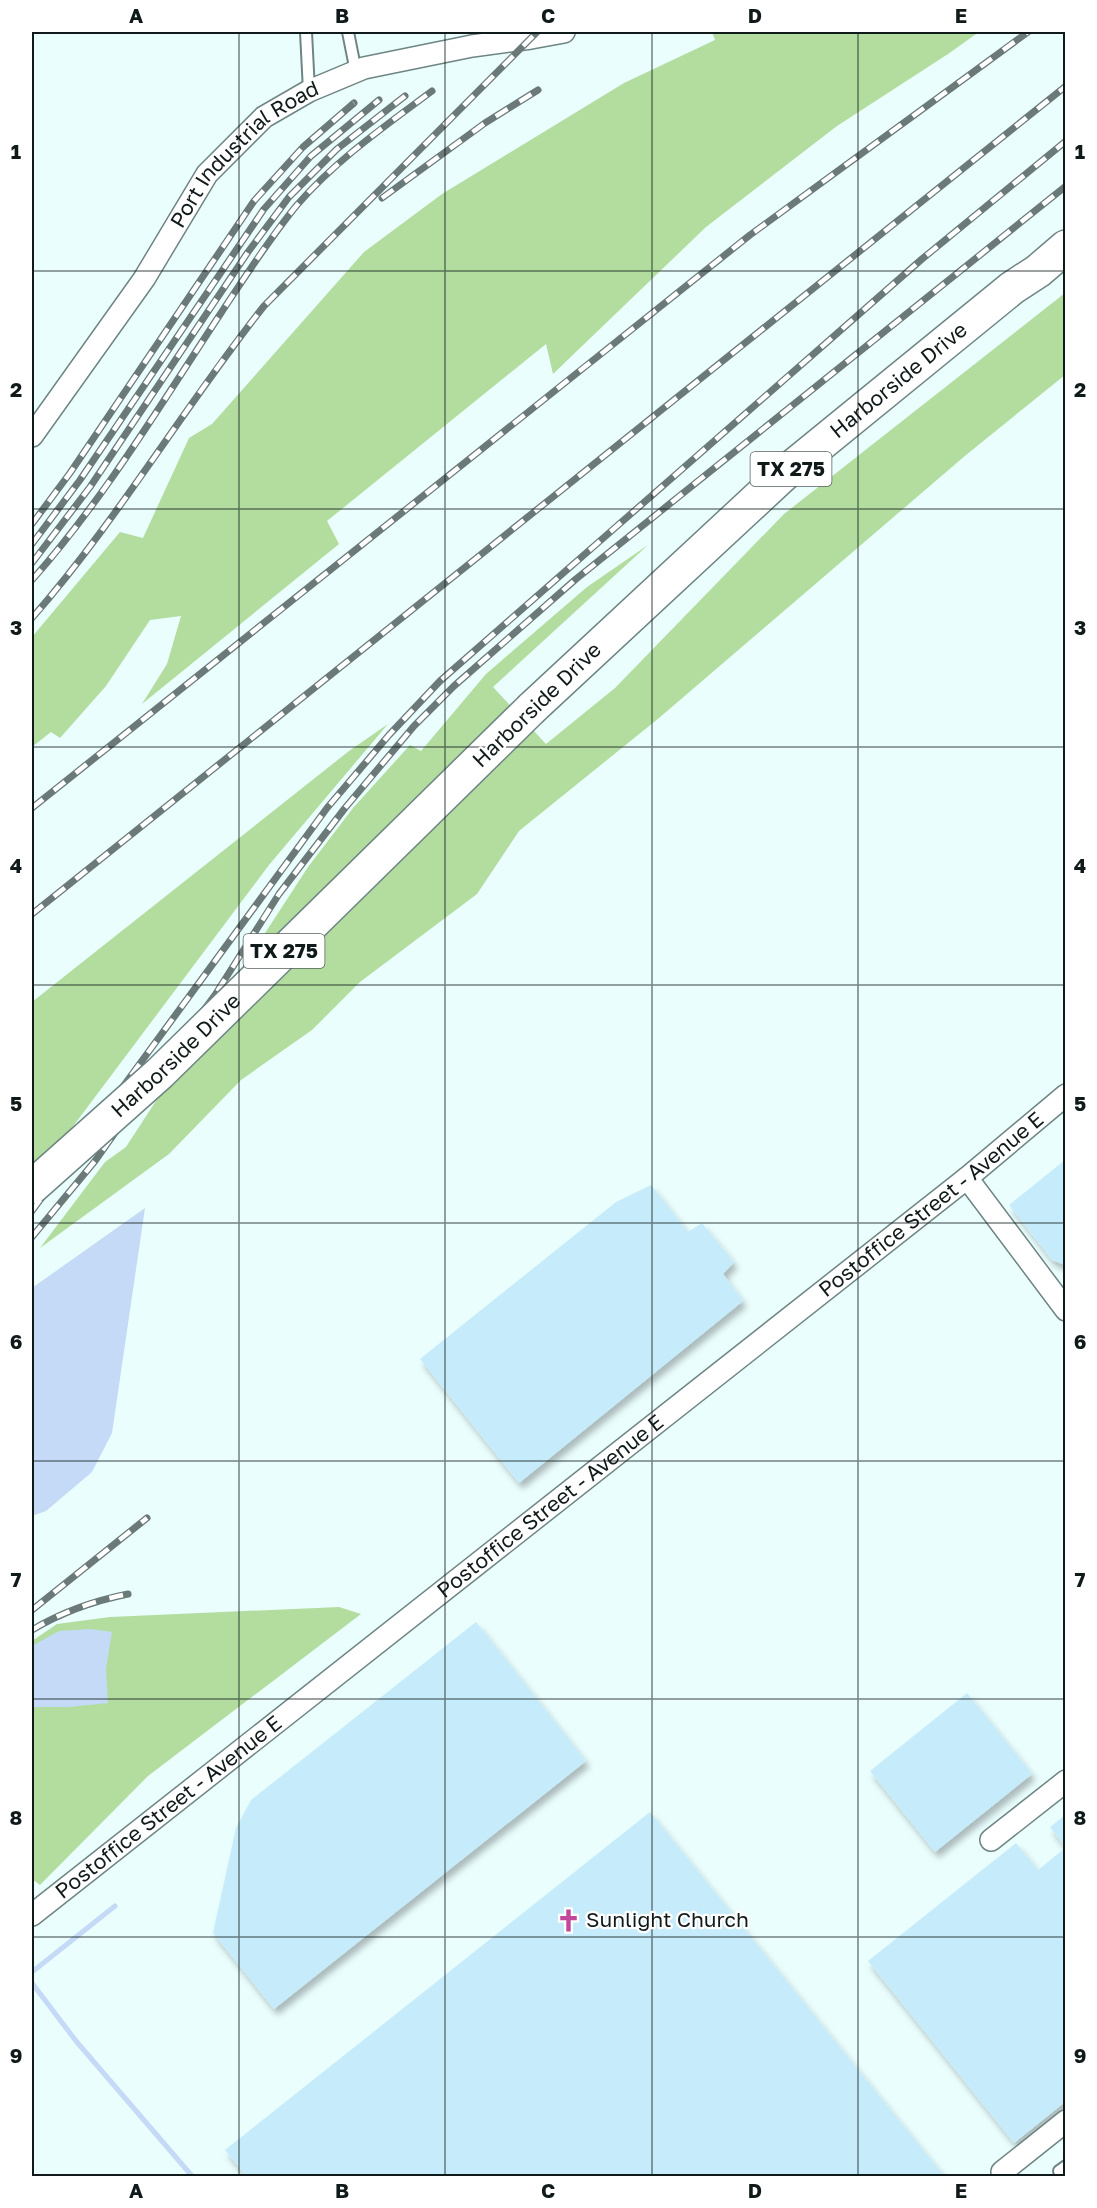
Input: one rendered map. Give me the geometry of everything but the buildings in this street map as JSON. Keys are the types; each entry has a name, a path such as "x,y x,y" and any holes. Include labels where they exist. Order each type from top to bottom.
{"main road":[{"name":"Harborside Drive","path":"32,1187 160,1073 532,708 785,473 1065,247"}],"street":[{"name":"Port Industrial Road","path":"32,436 144,279 207,174 264,117 309,91 356,72 472,46 564,32"},
{"name":"Postoffice Street - Avenue E","path":"32,1915 967,1178 1065,1095"},
{"path":"967,1178 1065,1310"},
{"path":"991,1840 1065,1781"},
{"path":"1002,2172 1065,2121"}],"lane":[{"path":"306,32 309,91"},
{"path":"348,32 356,72"},
{"path":"1064,2176 1059,2171 1065,2166"}],"green space":[{"path":"712,32 979,32 837,126 706,227 553,374 546,344 327,521 339,544 142,704 167,664 181,616 150,620 106,686 60,738 51,732 32,747 32,637 120,532 143,538 189,438 212,424 364,252 442,194 624,83 715,40"},
{"path":"1065,293 1065,375 966,455 659,718 519,831 477,894 360,982 312,1030 241,1080 169,1154 40,1248 105,1162 126,1147 308,867 353,808 410,745 421,751 486,674 587,587 648,545 493,687 546,744 615,688 784,514"},
{"path":"388,724 269,865 32,1181 32,1002 349,751"},
{"path":"339,1607 361,1614 148,1776 40,1885 32,1879 32,1641 57,1624 110,1617"}],"water":[{"path":"145,1208 112,1433 92,1472 46,1511 32,1516 32,1288"},
{"path":"90,1629 112,1632 106,1669 108,1703 69,1707 32,1707 32,1646 59,1631"}],"waterway":[{"path":"32,1972 115,1906"},
{"path":"32,1983 76,2041 192,2176"}],"railway":[{"path":"32,618 93,543 264,306 537,32"},
{"path":"32,808 750,235 1028,32"},
{"path":"32,914 1066,86"},
{"path":"382,198 485,123 538,90"},
{"path":"32,580 108,484 258,258 297,205 344,158 432,91"},
{"path":"32,563 90,487 248,252 289,197 337,149 405,96"},
{"path":"32,544 80,480 264,209 311,156 379,100"},
{"path":"32,524 70,473 254,201 303,147 354,103"},
{"path":"32,1211 327,808 389,735 440,681 922,259 1066,141"},
{"path":"32,1237 95,1161 215,995 279,894 345,808 414,726 454,686 576,579 1066,186"},
{"path":"32,1610 147,1518"},
{"path":"32,1630 78,1608 128,1594"}],"place":[{"name":"Sunlight Church","path":"568,1920"}]}
